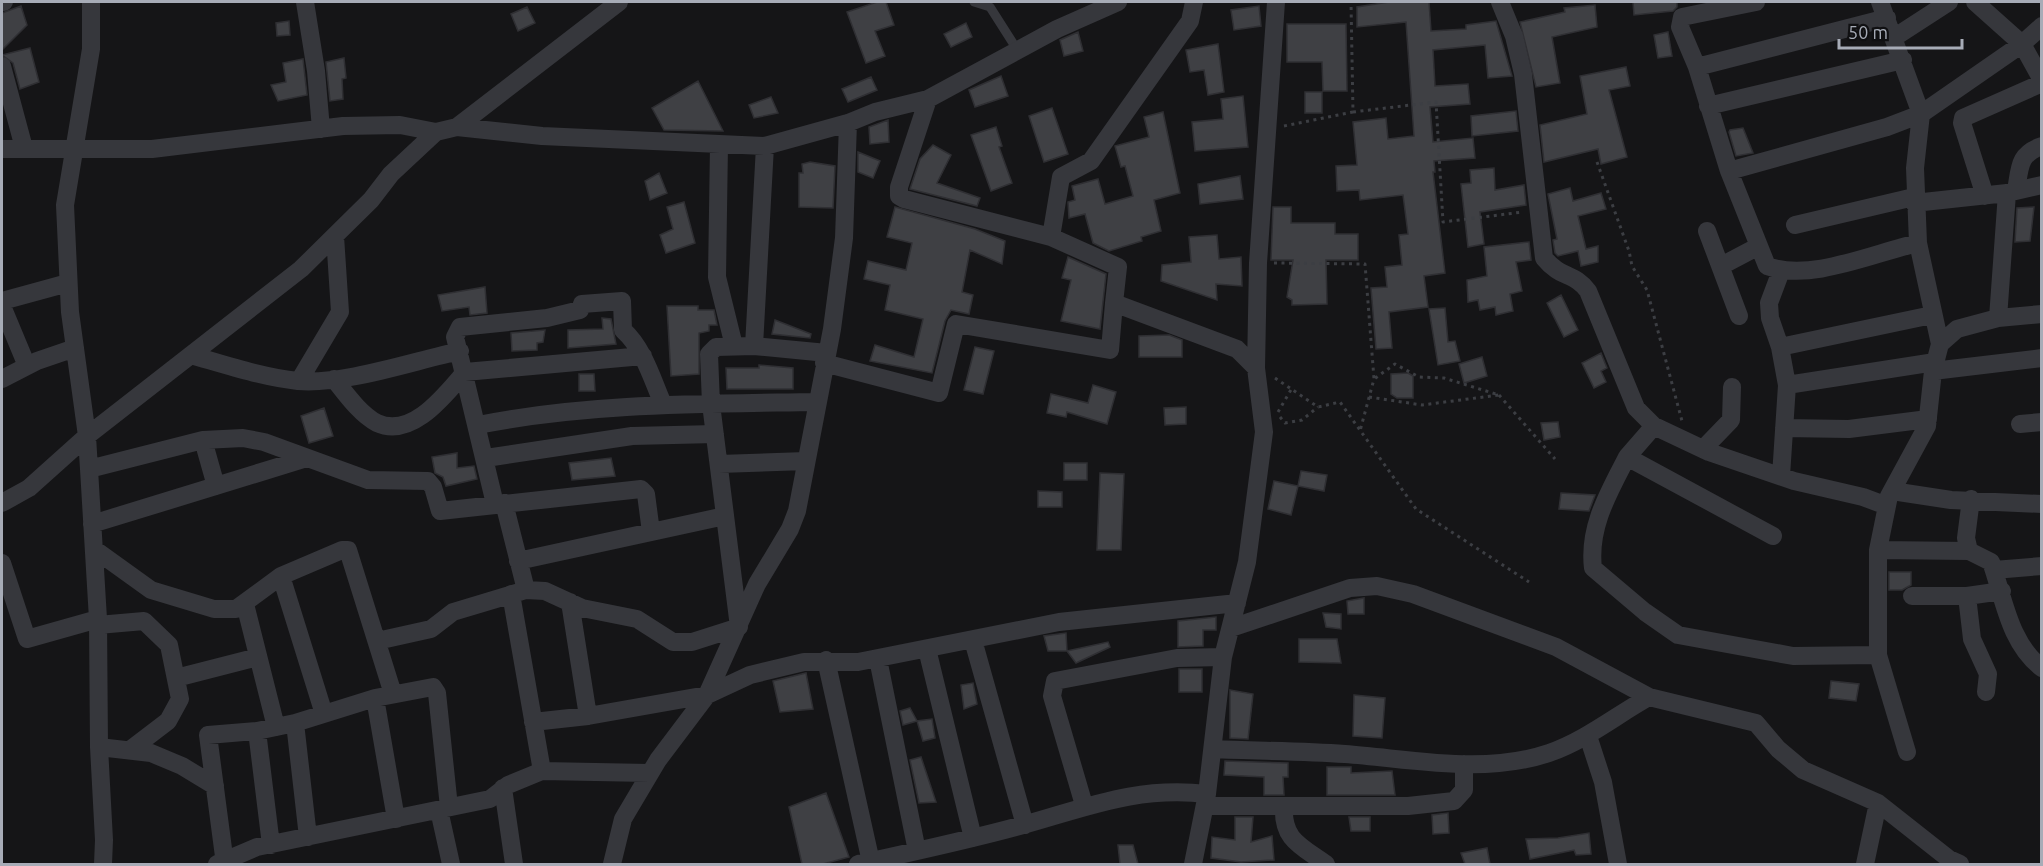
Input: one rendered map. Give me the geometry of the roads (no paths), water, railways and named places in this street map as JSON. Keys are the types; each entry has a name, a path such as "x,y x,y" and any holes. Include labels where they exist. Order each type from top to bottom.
{"street":[{"path":"91,2 91,49 76,150 65,205 68,283 87,436 94,549 98,622 99,747 104,840 102,864"},
{"path":"305,2 316,71 321,129"},
{"path":"457,127 619,2"},
{"path":"2,149 152,149 321,129 399,125 436,132 457,127 542,136 765,146 848,123 875,112 928,99 1057,29 1118,2"},
{"path":"1051,237 1061,177 1091,161 1190,21 1194,2"},
{"path":"1193,864 1206,800 1223,657 1249,550 1264,432 1256,368 1258,262 1276,2"},
{"path":"1500,2 1514,36 1523,74 1544,258 1555,271 1580,279 1588,291 1636,408 1654,426 1695,445 1781,476 1863,497 1914,496 2042,504"},
{"path":"1756,2 1682,16 1680,27 1697,68 1729,171 1767,266 1781,271 1815,270 1918,243"},
{"path":"1895,37 1949,2"},
{"path":"1975,2 2022,44 2042,81 1963,118 1962,123 1985,195"},
{"path":"1697,68 1884,10 1921,114 1914,200 1918,243 1940,344 1934,367 1927,426 1889,498 1878,550 1878,655 1907,752"},
{"path":"1729,171 1887,127 1921,114 2022,44 2042,26"},
{"path":"1708,106 1903,60"},
{"path":"2,66 24,148"},
{"path":"739,627 711,404 709,354 716,347 754,346 826,358 939,393 956,324 1110,350 1118,267 1051,237 904,199 899,195 899,187 928,99"},
{"path":"612,864 623,819 649,773 707,695 757,584 790,529 797,511 826,358 844,238 848,123"},
{"path":"2,503 29,488 87,436 301,269 371,200 391,174 436,132"},
{"path":"719,145 717,277 734,346"},
{"path":"754,346 765,146"},
{"path":"1998,318 2011,192 2028,150 2042,146"},
{"path":"1795,225 1914,200 2011,192 2042,185"},
{"path":"1707,231 1739,316"},
{"path":"299,381 340,312 335,236"},
{"path":"1721,266 1759,246"},
{"path":"1781,271 1769,303 1770,318 1780,347 1787,385 1781,476"},
{"path":"2,301 68,283"},
{"path":"542,771 533,722 519,592 518,561 486,458 455,337 460,327 548,318 580,310 582,304 622,301 623,330 633,339 643,356 663,404"},
{"path":"1114,303 1238,349 1256,368"},
{"path":"2,306 27,366"},
{"path":"1940,344 1957,329 1998,318 2042,314"},
{"path":"1780,347 1932,315"},
{"path":"2,379 27,366 75,348"},
{"path":"191,355 241,370 299,381 334,379 460,351"},
{"path":"334,379 366,415 377,422 397,426 405,425 421,416 447,393 465,372 643,356"},
{"path":"1787,385 1934,367 2042,358"},
{"path":"1695,445 1731,420 1732,387"},
{"path":"478,424 531,414 663,404 816,402"},
{"path":"1784,428 1849,429 1928,419"},
{"path":"2020,424 2042,422"},
{"path":"1654,426 1627,457 1600,510 1590,550 1593,568 1645,612 1678,635 1792,656 1878,655"},
{"path":"486,458 632,436 715,434"},
{"path":"89,469 203,440 243,438 264,441 368,480 428,481 434,487 440,511 641,489 646,494 651,532"},
{"path":"203,440 216,486"},
{"path":"1627,457 1773,536"},
{"path":"92,524 307,458"},
{"path":"719,464 806,461"},
{"path":"1969,551 1966,538 1971,499"},
{"path":"518,561 725,516"},
{"path":"94,549 151,590 214,609 236,609 282,576 342,550 348,550 393,694"},
{"path":"1878,550 1969,551 1991,562 2002,591 2013,633 2031,660 2042,668"},
{"path":"2,562 27,639 98,622 137,621 150,624 169,645 180,699 168,721 130,750"},
{"path":"1994,570 2042,566"},
{"path":"282,576 324,714"},
{"path":"1231,628 1350,588 1377,586 1413,594 1556,647 1649,697 1756,723 1778,749 1803,770 1878,803 1949,859 1960,864"},
{"path":"377,641 431,629 453,612 519,592 545,591 582,608 638,619 673,642 692,642 739,627"},
{"path":"1912,596 1967,596 2002,591"},
{"path":"1967,596 1972,639 1988,674 1986,692"},
{"path":"570,602 588,716"},
{"path":"533,722 588,716 707,695 770,668 826,660 858,662 1059,622 1237,603"},
{"path":"245,604 276,727"},
{"path":"973,640 1025,825"},
{"path":"927,650 973,838"},
{"path":"176,678 258,657"},
{"path":"1084,805 1052,696 1055,681 1177,658 1223,657"},
{"path":"878,659 917,851"},
{"path":"826,660 864,863 1025,825 1084,805 1157,792 1206,800 1284,806 1408,806 1454,801 1464,790 1464,764"},
{"path":"222,864 224,837 208,735 257,731 295,723 375,698 435,688 444,808 451,864"},
{"path":"1213,749 1344,754 1464,764 1510,762 1549,753 1588,736 1649,697"},
{"path":"375,698 396,819"},
{"path":"295,723 308,837"},
{"path":"257,731 271,845"},
{"path":"1588,736 1603,782 1618,864"},
{"path":"99,747 130,750 166,759 215,786"},
{"path":"222,864 257,847 490,799 503,788 542,771 649,773"},
{"path":"503,788 514,864"},
{"path":"1865,864 1878,803"},
{"path":"1284,806 1284,825 1289,834 1326,864"}],"lane":[{"path":"974,2 990,7 1018,51"}]}
